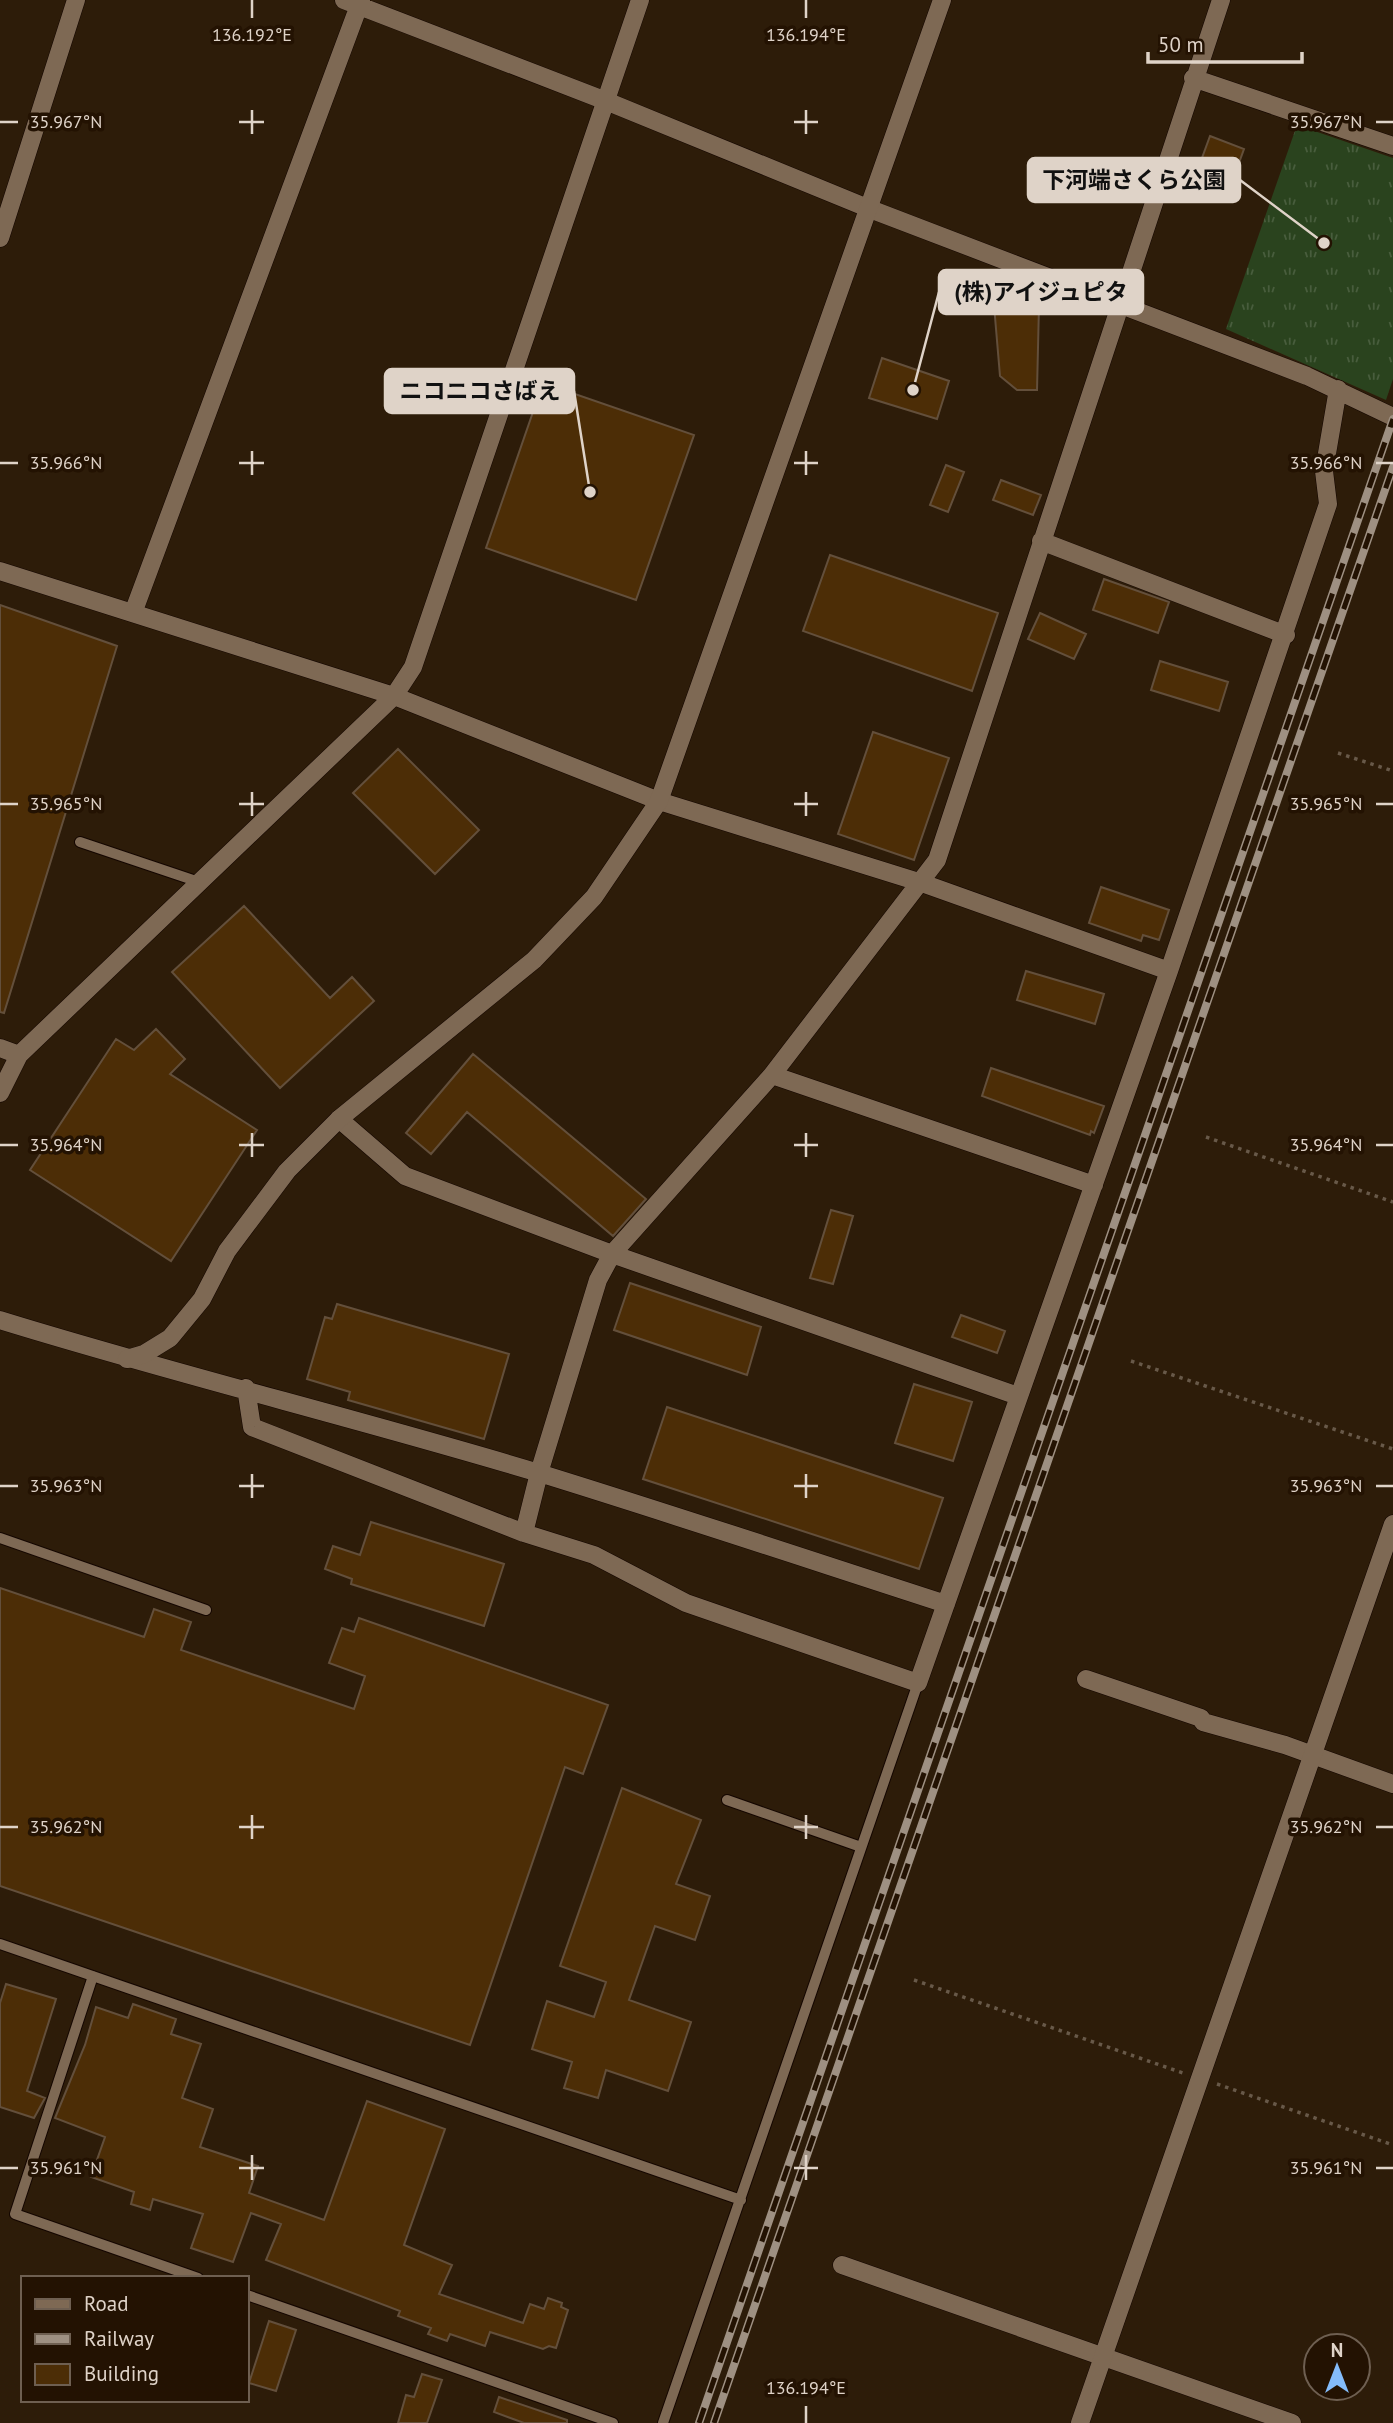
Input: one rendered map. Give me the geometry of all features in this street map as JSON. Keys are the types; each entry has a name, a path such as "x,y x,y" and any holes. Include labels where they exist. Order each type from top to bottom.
{"street":[{"path":"0,238 76,0"},
{"path":"0,1093 19,1055 394,696 413,667 640,0"},
{"path":"127,1359 144,1354 170,1338 202,1299 227,1251 286,1171 339,1119 534,960 594,897 659,801 942,0"},
{"path":"524,1533 539,1473 598,1280 612,1254 772,1075 922,883 937,860 1193,78 1221,0"},
{"path":"133,613 354,2 870,209 1121,303 1338,389 1393,417"},
{"path":"1193,78 1393,146"},
{"path":"246,1388 252,1426 524,1533 594,1555 687,1603 918,1683 1286,635 1328,504 1324,471 1338,389"},
{"path":"1041,541 1286,635"},
{"path":"0,571 394,696 659,801 922,883 1169,971"},
{"path":"0,1048 19,1055"},
{"path":"772,1075 1094,1185"},
{"path":"339,1119 405,1176 612,1254 1018,1396"},
{"path":"0,1320 127,1359 246,1388 539,1473 946,1604"},
{"path":"1080,2423 1393,1524"},
{"path":"1086,1679 1201,1718 1203,1722 1312,1755 1393,1784"},
{"path":"842,2265 1292,2423"}],"lane":[{"path":"80,842 199,882"},
{"path":"0,1538 206,1610"},
{"path":"663,2423 918,1683"},
{"path":"727,1800 861,1847"},
{"path":"0,1944 741,2200"},
{"path":"93,1976 15,2214 192,2276"},
{"path":"248,2295 613,2423"}],"path":[{"path":"1338,753 1393,771"},
{"path":"1206,1137 1393,1202"},
{"path":"1131,1361 1393,1449"},
{"path":"914,1980 1393,2145"}],"green space":[{"path":"1297,125 1393,158 1393,379 1386,400 1226,329"}],"building":[{"path":"1210,136 1244,149 1236,171 1202,158"},
{"path":"994,305 1039,305 1037,390 1017,390 1000,376"},
{"path":"882,358 949,381 937,419 869,398"},
{"path":"543,383 694,435 636,600 486,548"},
{"path":"946,465 964,472 948,512 930,505"},
{"path":"1001,480 1041,495 1033,515 993,500"},
{"path":"830,555 998,613 972,691 803,631"},
{"path":"1104,579 1169,602 1158,633 1093,610"},
{"path":"0,605 117,646 4,1013 0,1012"},
{"path":"1040,613 1086,634 1074,659 1028,639"},
{"path":"1160,661 1228,682 1219,711 1151,690"},
{"path":"873,732 949,758 914,860 838,834"},
{"path":"398,749 479,830 435,874 353,793"},
{"path":"1101,887 1169,910 1159,940 1143,935 1141,941 1089,923"},
{"path":"244,906 330,998 352,977 374,1001 280,1088 172,972"},
{"path":"1026,971 1104,994 1095,1024 1017,1000"},
{"path":"156,1029 185,1059 170,1074 257,1130 171,1261 30,1170 116,1039 134,1050"},
{"path":"473,1054 646,1199 613,1236 467,1112 431,1154 406,1133"},
{"path":"991,1068 1104,1106 1094,1133 1091,1131 1090,1135 982,1096"},
{"path":"831,1210 853,1216 833,1284 810,1278"},
{"path":"630,1283 761,1327 747,1375 614,1330"},
{"path":"337,1304 509,1354 484,1439 348,1400 350,1392 307,1379 325,1317 332,1319"},
{"path":"961,1315 1005,1331 997,1353 952,1337"},
{"path":"914,1384 972,1402 953,1461 895,1443"},
{"path":"667,1407 943,1498 919,1569 643,1479"},
{"path":"371,1522 504,1564 484,1626 351,1584 352,1579 325,1569 333,1546 360,1555"},
{"path":"0,1588 144,1637 154,1609 191,1622 181,1650 354,1709 365,1676 329,1663 342,1628 354,1632 359,1618 608,1705 583,1774 565,1767 470,2045 0,1886"},
{"path":"622,1788 701,1820 676,1884 710,1896 695,1940 655,1926 629,2000 691,2022 668,2091 606,2070 598,2098 564,2088 572,2062 532,2049 547,2001 594,2017 606,1982 560,1966"},
{"path":"6,1984 56,1999 27,2091 45,2098 34,2118 0,2107 0,2003"},
{"path":"133,2004 176,2019 171,2034 201,2044 182,2098 213,2109 200,2147 258,2166 249,2193 324,2220 367,2101 445,2129 404,2245 452,2265 439,2294 523,2323 530,2304 544,2309 548,2298 562,2303 561,2307 568,2310 556,2348 549,2346 543,2349 490,2332 485,2346 450,2334 447,2341 428,2334 431,2328 398,2316 400,2311 266,2260 281,2224 251,2213 233,2262 191,2248 203,2214 153,2199 150,2210 131,2204 134,2192 91,2177 105,2137 55,2118 85,2045 96,2007 128,2018"},
{"path":"269,2321 296,2330 276,2391 249,2383"},
{"path":"422,2374 442,2380 427,2423 398,2423 406,2395 414,2397"},
{"path":"499,2397 567,2420 567,2423 524,2423 494,2412"}],"railway":[{"path":"699,2423 1393,419"},
{"path":"714,2423 1393,467"}],"place":[{"name":"下河端さくら公園","path":"1324,243"},
{"name":"(株)アイジュピタ","path":"913,390"},
{"name":"ニコニコさばえ","path":"590,492"}]}
